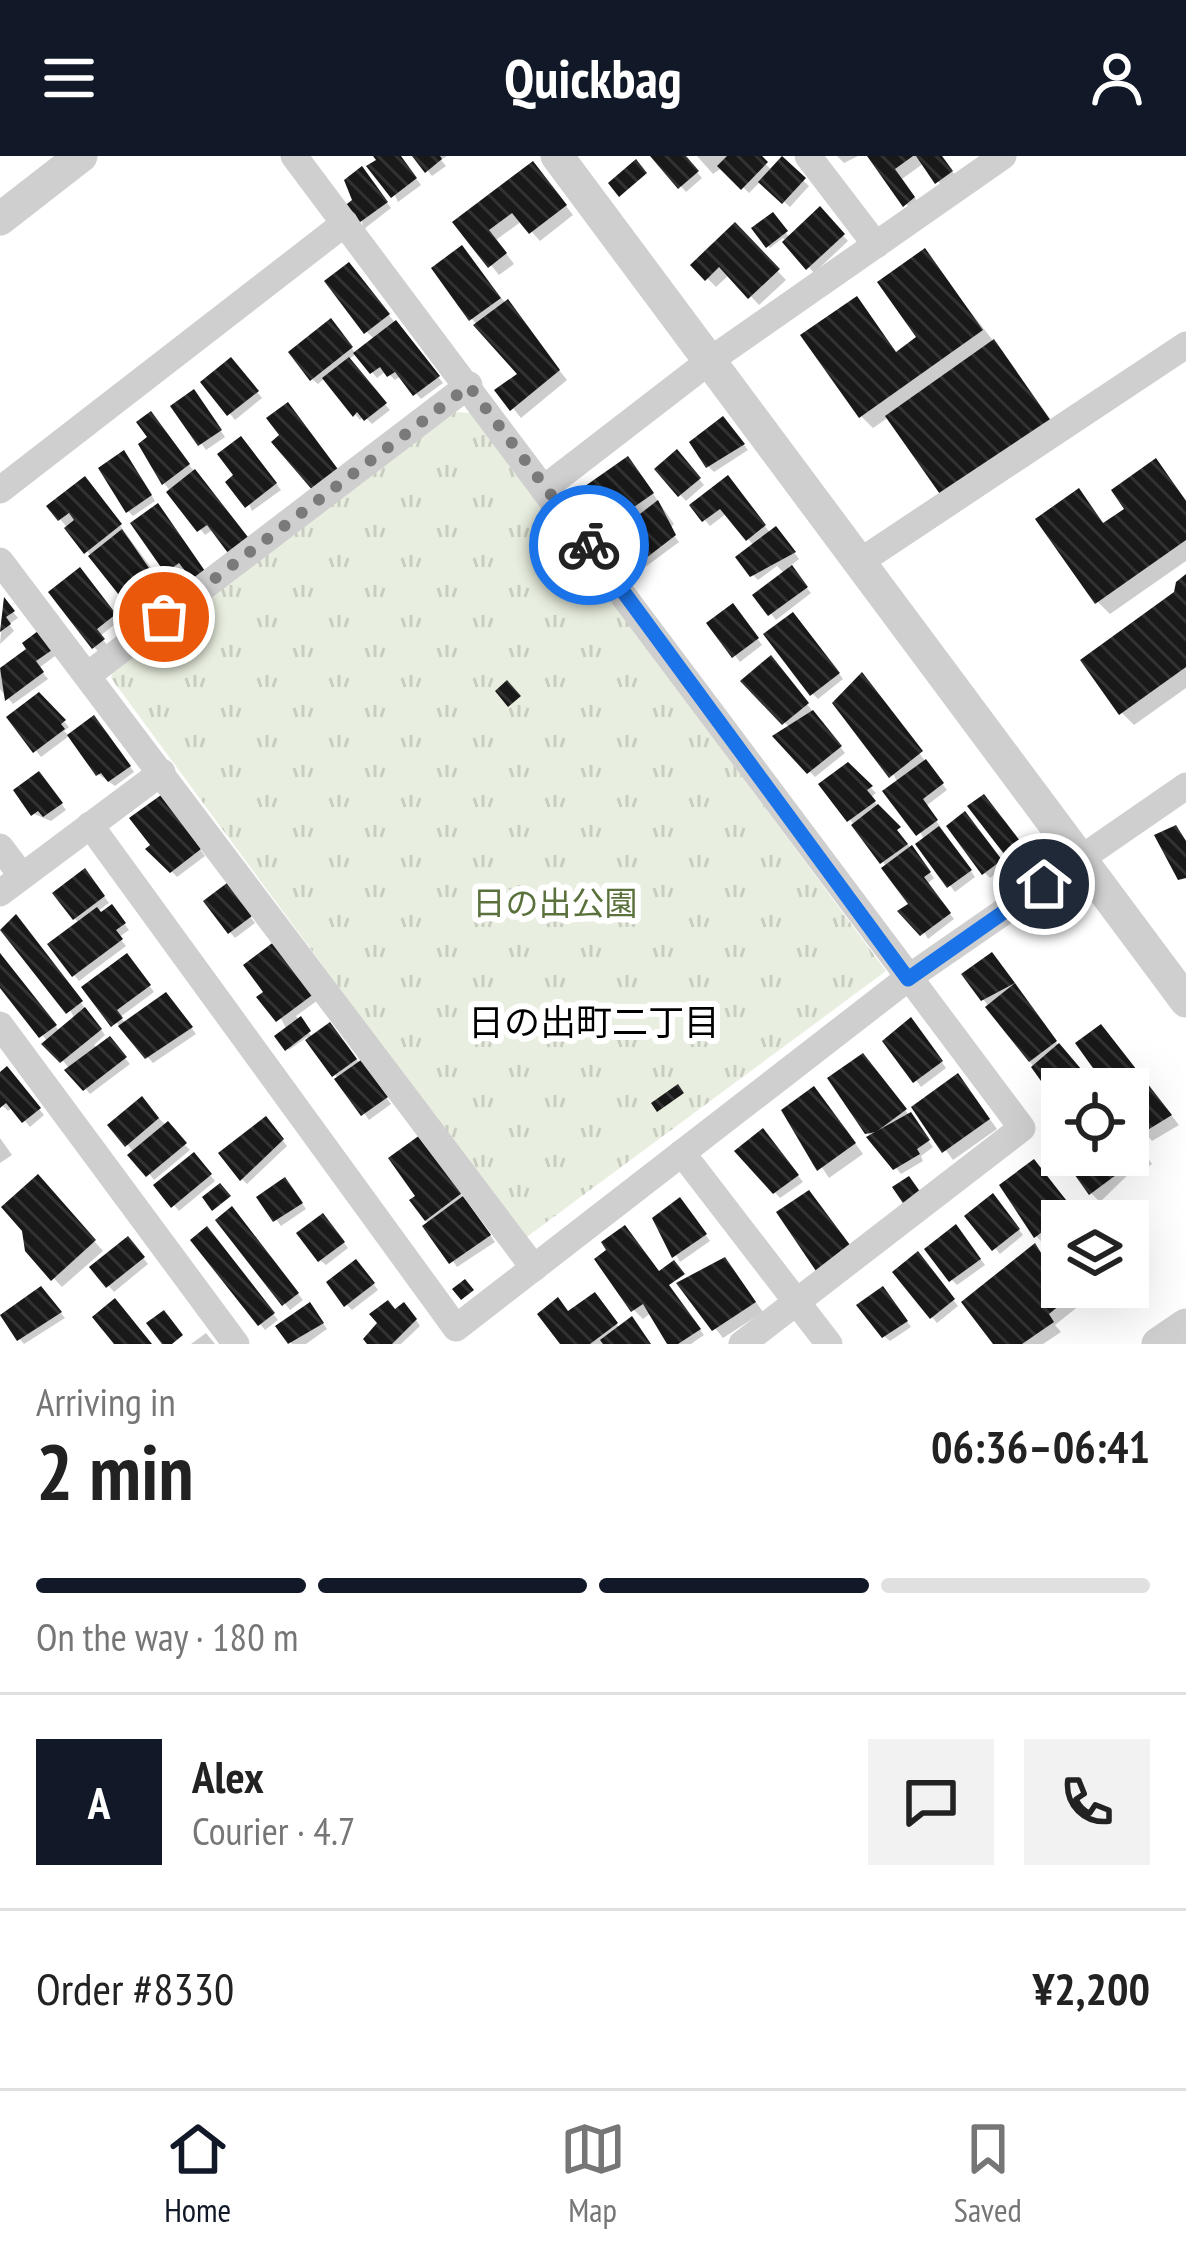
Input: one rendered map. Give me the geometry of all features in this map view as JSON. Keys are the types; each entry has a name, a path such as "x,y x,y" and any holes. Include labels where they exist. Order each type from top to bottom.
{"street":[{"path":"0,219 81,156"},
{"path":"294,156 1022,1128 742,1344"},
{"path":"557,156 1186,1001"},
{"path":"808,156 876,244"},
{"path":"546,487 712,359 1003,156"},
{"path":"0,490 345,223"},
{"path":"861,561 1186,345"},
{"path":"88,675 469,386"},
{"path":"0,560 534,1268"},
{"path":"0,847 11,885 162,772"},
{"path":"91,825 462,1336 534,1268 908,979 1186,786"},
{"path":"0,1025 236,1344"},
{"path":"682,1153 829,1344"},
{"path":"1158,1344 1186,1325"}],"green space":[{"name":"日の出公園","path":"456,412 473,413 886,971 524,1239 111,678 115,665"}],"building":[{"path":"373,156 401,156 417,178 391,198 366,166 376,160"},
{"path":"412,156 440,156 442,159 425,173"},
{"path":"650,156 686,156 699,171 678,189"},
{"path":"727,156 762,156 768,162 741,190 717,166"},
{"path":"782,156 806,178 782,204 758,182"},
{"path":"867,156 913,156 895,169 915,197 903,207"},
{"path":"916,156 942,156 953,171 935,184"},
{"path":"636,159 647,173 619,197 608,183"},
{"path":"533,161 567,205 529,234 512,213 489,230 507,253 488,268 452,222"},
{"path":"362,166 388,202 356,225 343,207 352,200 344,180"},
{"path":"820,206 845,234 806,270 782,242"},
{"path":"773,212 788,231 766,248 751,228"},
{"path":"735,222 780,269 748,299 719,267 705,281 690,265"},
{"path":"462,245 501,298 469,321 431,268"},
{"path":"925,248 983,330 859,418 800,335 857,296 896,352 916,337 877,282"},
{"path":"349,262 390,314 364,334 324,281"},
{"path":"508,299 560,370 510,411 494,390 517,374 473,325"},
{"path":"331,318 353,347 310,381 288,352"},
{"path":"396,320 440,376 413,396 395,372 387,377 380,367 370,374 353,353"},
{"path":"994,339 1051,421 942,497 885,416"},
{"path":"231,357 259,391 227,416 200,382"},
{"path":"349,357 387,403 364,421 357,412 353,417 322,378"},
{"path":"194,389 222,430 198,446 170,406"},
{"path":"288,402 340,472 314,492 271,442 279,435 266,418"},
{"path":"151,411 190,464 162,485 138,444 147,437 136,422"},
{"path":"723,416 745,444 706,468 689,442"},
{"path":"241,436 277,483 245,508 225,482 233,475 217,454"},
{"path":"677,449 701,478 678,497 654,469"},
{"path":"124,450 152,495 126,513 98,468"},
{"path":"628,456 654,493 604,528 578,491"},
{"path":"1156,458 1186,501 1186,540 1095,604 1035,519 1079,488 1103,523 1124,509 1111,490"},
{"path":"195,469 251,541 231,557 207,525 197,532 166,492"},
{"path":"728,475 766,525 746,541 720,509 702,522 689,505"},
{"path":"85,476 122,524 84,554 64,528 74,520 69,513 58,521 46,506"},
{"path":"658,500 676,535 637,565 614,534"},
{"path":"158,503 205,571 192,580 179,563 165,573 130,523"},
{"path":"776,526 796,552 750,577 735,557"},
{"path":"122,529 169,597 156,606 140,586 123,600 88,556"},
{"path":"792,565 808,587 768,616 752,595"},
{"path":"80,567 116,614 97,629 105,639 92,649 48,592"},
{"path":"1186,574 1186,667 1119,715 1080,660 1174,592 1176,582"},
{"path":"4,597 15,611 6,617 11,624 0,632"},
{"path":"733,603 759,638 732,658 706,623"},
{"path":"793,612 840,673 810,696 763,634"},
{"path":"38,631 52,650 36,661 44,672 5,701 0,668 26,649 22,643"},
{"path":"771,655 809,703 782,725 740,681"},
{"path":"862,672 923,751 889,778 832,703"},
{"path":"507,680 521,696 508,707 495,691"},
{"path":"39,692 66,720 61,724 65,729 33,753 6,717"},
{"path":"813,710 842,746 807,774 772,736"},
{"path":"94,715 131,766 108,782 101,773 96,776 67,735"},
{"path":"926,759 944,783 923,799 938,820 916,836 882,791"},
{"path":"848,762 873,786 867,790 876,801 847,822 818,784"},
{"path":"39,771 63,803 43,817 38,811 31,816 13,790"},
{"path":"984,794 1027,850 1011,863 967,806"},
{"path":"161,795 201,849 170,873 145,849 150,845 129,818"},
{"path":"878,804 901,827 897,830 908,844 880,864 851,825"},
{"path":"965,811 1002,860 982,875 946,826"},
{"path":"1176,825 1186,841 1186,878 1178,880 1154,835"},
{"path":"939,826 972,870 947,888 915,844"},
{"path":"912,845 931,872 924,877 951,913 920,936 897,911 908,904 881,868"},
{"path":"85,868 105,896 73,920 52,893"},
{"path":"227,883 252,916 228,934 203,901"},
{"path":"112,904 126,923 116,930 123,939 72,977 47,944 97,907 101,912"},
{"path":"16,914 83,1001 66,1014 0,930"},
{"path":"275,941 315,993 276,1022 256,997 263,992 243,965"},
{"path":"992,952 1015,983 981,1001 961,974"},
{"path":"0,953 57,1025 39,1038 0,988"},
{"path":"127,953 151,985 117,1010 123,1018 111,1027 81,987"},
{"path":"1015,983 1057,1041 1029,1062 985,1007"},
{"path":"166,992 193,1027 145,1059 118,1026"},
{"path":"85,1007 102,1029 60,1063 41,1044"},
{"path":"301,1016 311,1031 285,1051 274,1036"},
{"path":"911,1017 943,1061 913,1083 882,1041"},
{"path":"330,1022 357,1059 332,1077 305,1040"},
{"path":"1101,1024 1135,1068 1093,1068 1075,1043"},
{"path":"110,1036 127,1057 83,1091 64,1070"},
{"path":"1059,1043 1080,1068 1041,1068 1041,1081 1031,1067"},
{"path":"863,1053 907,1109 876,1132 865,1134 827,1078"},
{"path":"361,1060 388,1097 361,1116 334,1079"},
{"path":"7,1066 41,1108 22,1123 6,1103 0,1108 0,1072"},
{"path":"958,1073 990,1119 942,1153 911,1107"},
{"path":"678,1084 684,1093 657,1112 651,1103"},
{"path":"814,1086 856,1143 817,1171 781,1110"},
{"path":"1149,1086 1172,1115 1149,1129"},
{"path":"142,1096 159,1118 125,1147 107,1125"},
{"path":"911,1112 930,1140 917,1149 920,1154 893,1170 866,1137"},
{"path":"266,1116 284,1139 240,1181 218,1153"},
{"path":"168,1121 187,1143 146,1177 127,1155"},
{"path":"763,1128 799,1175 773,1194 734,1151"},
{"path":"420,1135 462,1193 425,1221 409,1200 415,1196 388,1158"},
{"path":"194,1152 212,1174 171,1208 153,1185"},
{"path":"1034,1159 1041,1176 1047,1176 1066,1200 1041,1200 1041,1233 1034,1238 999,1185"},
{"path":"38,1174 96,1240 51,1281 25,1251 22,1231 1,1207"},
{"path":"909,1176 921,1193 905,1206 892,1187"},
{"path":"1076,1176 1115,1176 1089,1195"},
{"path":"285,1177 303,1203 273,1222 256,1197"},
{"path":"220,1183 231,1196 212,1211 202,1197"},
{"path":"809,1190 850,1245 816,1271 776,1212"},
{"path":"993,1193 1020,1229 992,1251 964,1216"},
{"path":"463,1196 491,1235 449,1264 422,1226"},
{"path":"680,1197 707,1234 672,1258 652,1218"},
{"path":"232,1206 299,1293 282,1306 215,1220"},
{"path":"323,1213 345,1242 318,1262 296,1233"},
{"path":"956,1224 981,1259 949,1282 924,1249"},
{"path":"625,1225 659,1271 674,1260 685,1274 669,1285 701,1329 678,1344 667,1344 643,1304 631,1312 594,1259 606,1250 601,1242"},
{"path":"207,1226 275,1313 258,1326 190,1240"},
{"path":"128,1236 145,1257 106,1288 89,1267"},
{"path":"1035,1243 1041,1253 1041,1308 1056,1308 1049,1314 1054,1322 1022,1344 993,1344 961,1302"},
{"path":"918,1251 955,1299 930,1319 892,1272"},
{"path":"725,1257 756,1302 712,1331 676,1283"},
{"path":"356,1259 375,1283 344,1307 326,1282"},
{"path":"465,1279 474,1290 461,1300 452,1289"},
{"path":"41,1286 62,1312 17,1341 0,1315"},
{"path":"883,1286 908,1321 882,1338 856,1305"},
{"path":"595,1292 618,1323 590,1344 560,1344 537,1314 558,1297 568,1311"},
{"path":"115,1298 152,1344 114,1344 92,1317"},
{"path":"388,1300 395,1309 404,1302 417,1319 392,1344 367,1344 363,1339 377,1323 369,1314"},
{"path":"310,1302 324,1323 288,1344 275,1326"},
{"path":"164,1310 183,1335 172,1344 162,1344 146,1323"},
{"path":"632,1316 651,1344 603,1344 600,1340"}],"way so far":[{"path":"164,617 469,386 589,545"}],"district":[{"name":"日の出町二丁目","path":"594,1021"}],"route":[{"path":"589,545 908,979 1044,884"}]}
